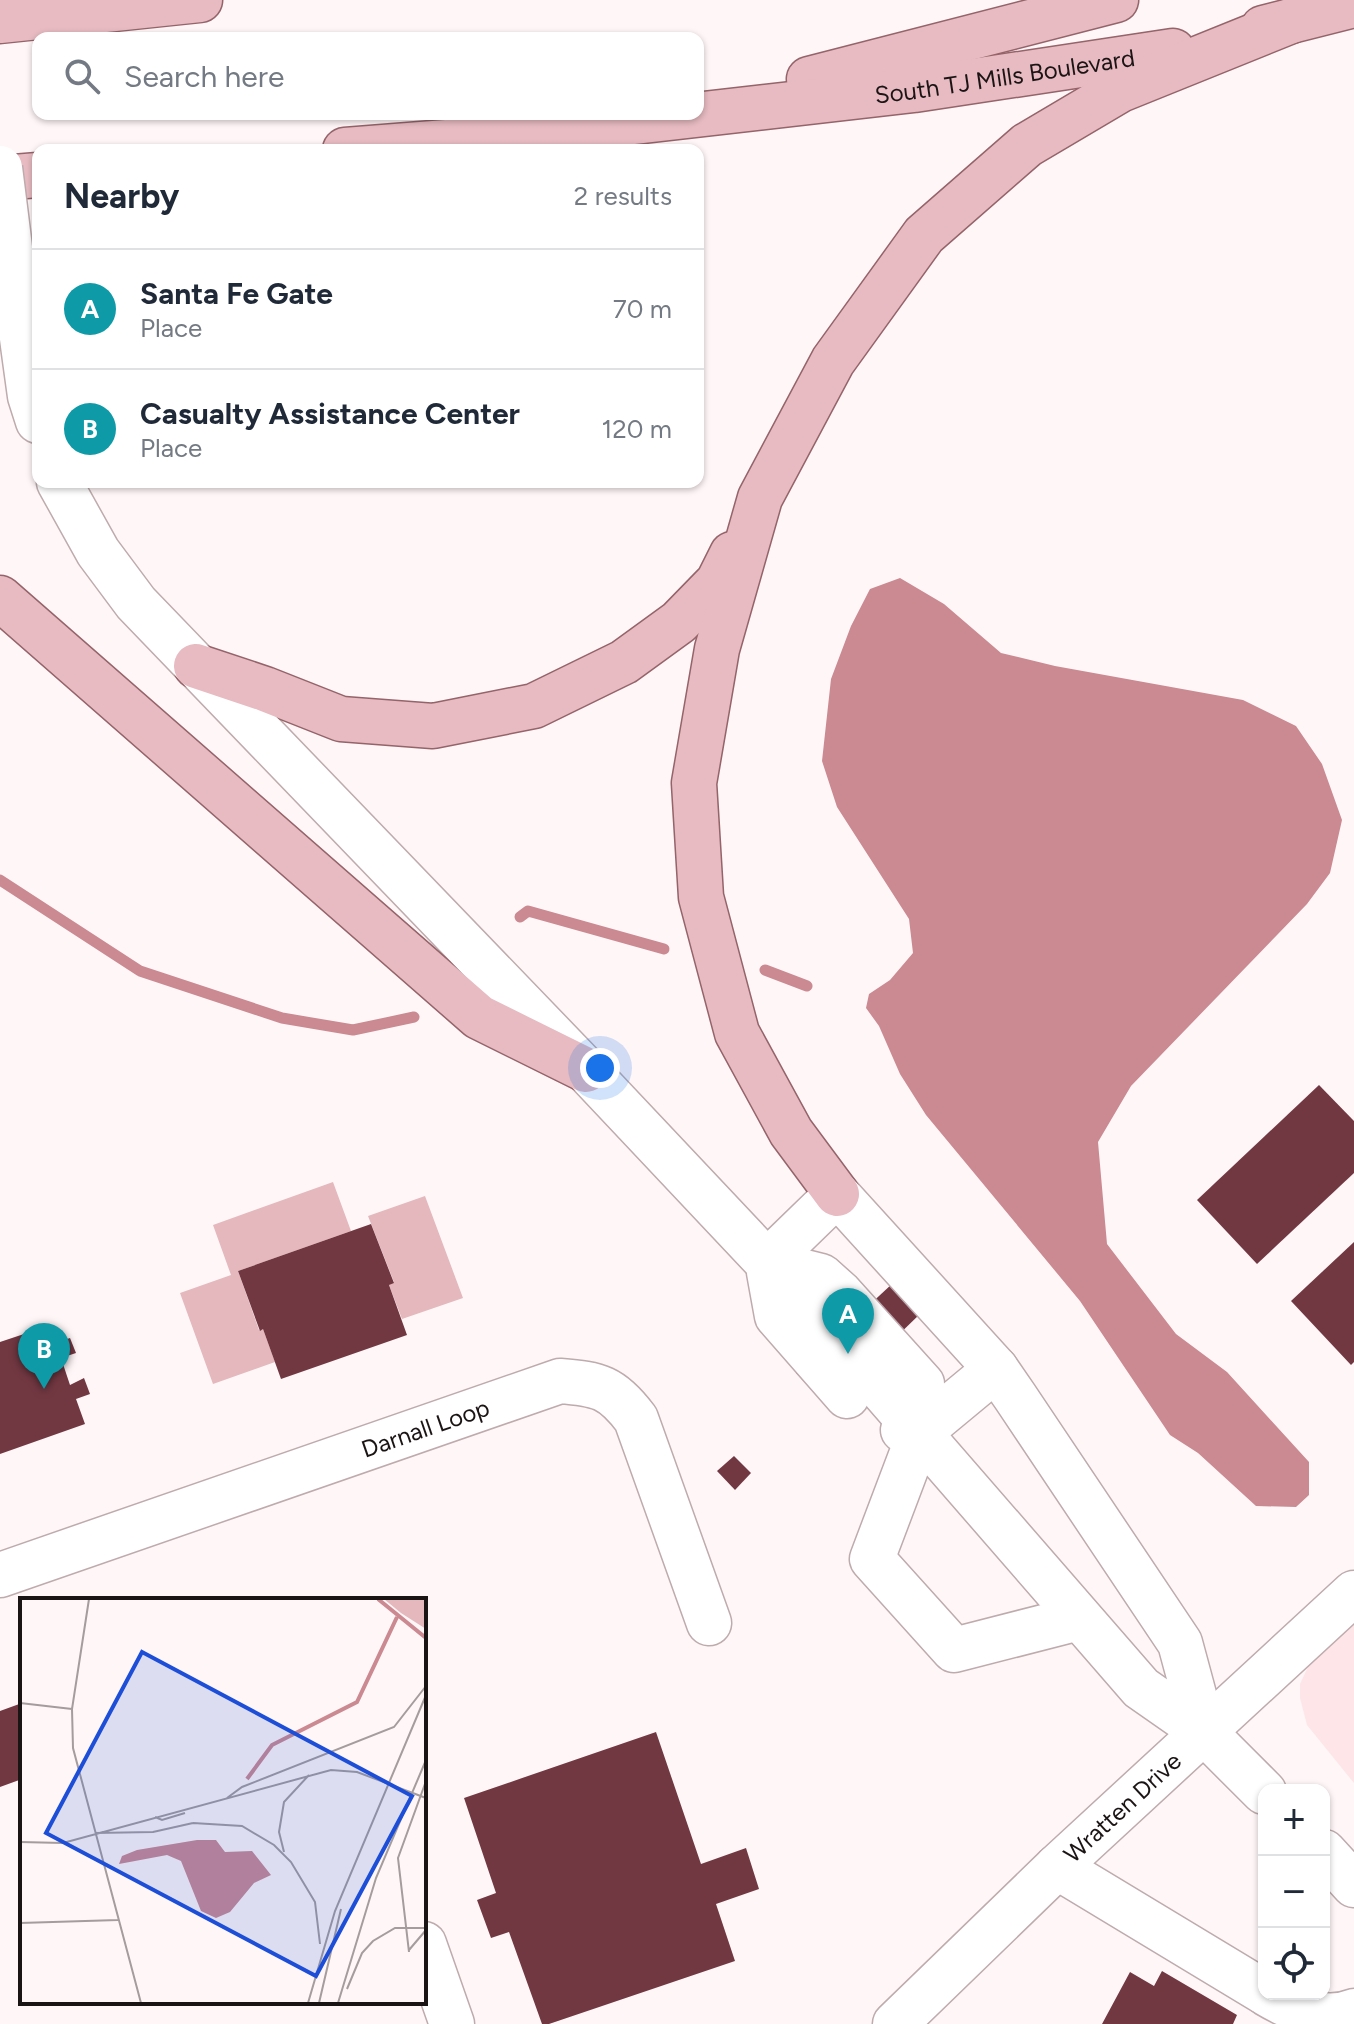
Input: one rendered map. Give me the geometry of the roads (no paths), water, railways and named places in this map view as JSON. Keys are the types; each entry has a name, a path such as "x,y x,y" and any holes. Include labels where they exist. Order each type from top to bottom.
{"main road":[{"path":"0,21 200,0"},
{"name":"South TJ Mills Boulevard","path":"704,106 1116,0"},
{"name":"South TJ Mills Boulevard","path":"704,113 914,90 1152,54 1354,5"},
{"path":"196,666 341,719 433,726 534,706 624,662 679,622 718,582 833,361 924,235 1027,145 1120,90 1291,21"},
{"name":"South TJ Mills Boulevard","path":"421,144 639,120"},
{"path":"0,178 32,175"},
{"path":"760,498 717,649 694,783 701,897 737,1033 791,1132 837,1194"},
{"path":"0,598 479,1017 586,1070"}],"street":[{"path":"0,168 32,402"},
{"path":"62,488 98,552 136,603 767,1262 920,1432 1141,1688 1204,1732 1258,1786"},
{"path":"767,1262 837,1194 996,1369 1180,1643 1204,1732"},
{"path":"996,1369 920,1432 872,1559 954,1650 1079,1618"},
{"name":"Darnall Loop","path":"0,1575 560,1381 590,1383 619,1396 636,1419 709,1623"},
{"name":"Wratten Drive","path":"895,2024 1057,1867 1354,1593"},
{"path":"1328,1856 1354,1885"},
{"path":"1057,1867 1258,1988"},
{"path":"426,1950 452,2024"},
{"path":"1278,2000 1295,2010 1332,2015 1354,2011"}],"waterway":[{"path":"0,880 140,971 282,1018 353,1030 414,1017"},
{"path":"520,917 528,911 664,949"},
{"path":"765,970 807,986"}],"place":[{"name":"Santa Fe Gate","path":"848,1354"},
{"name":"Casualty Assistance Center","path":"44,1389"}]}
